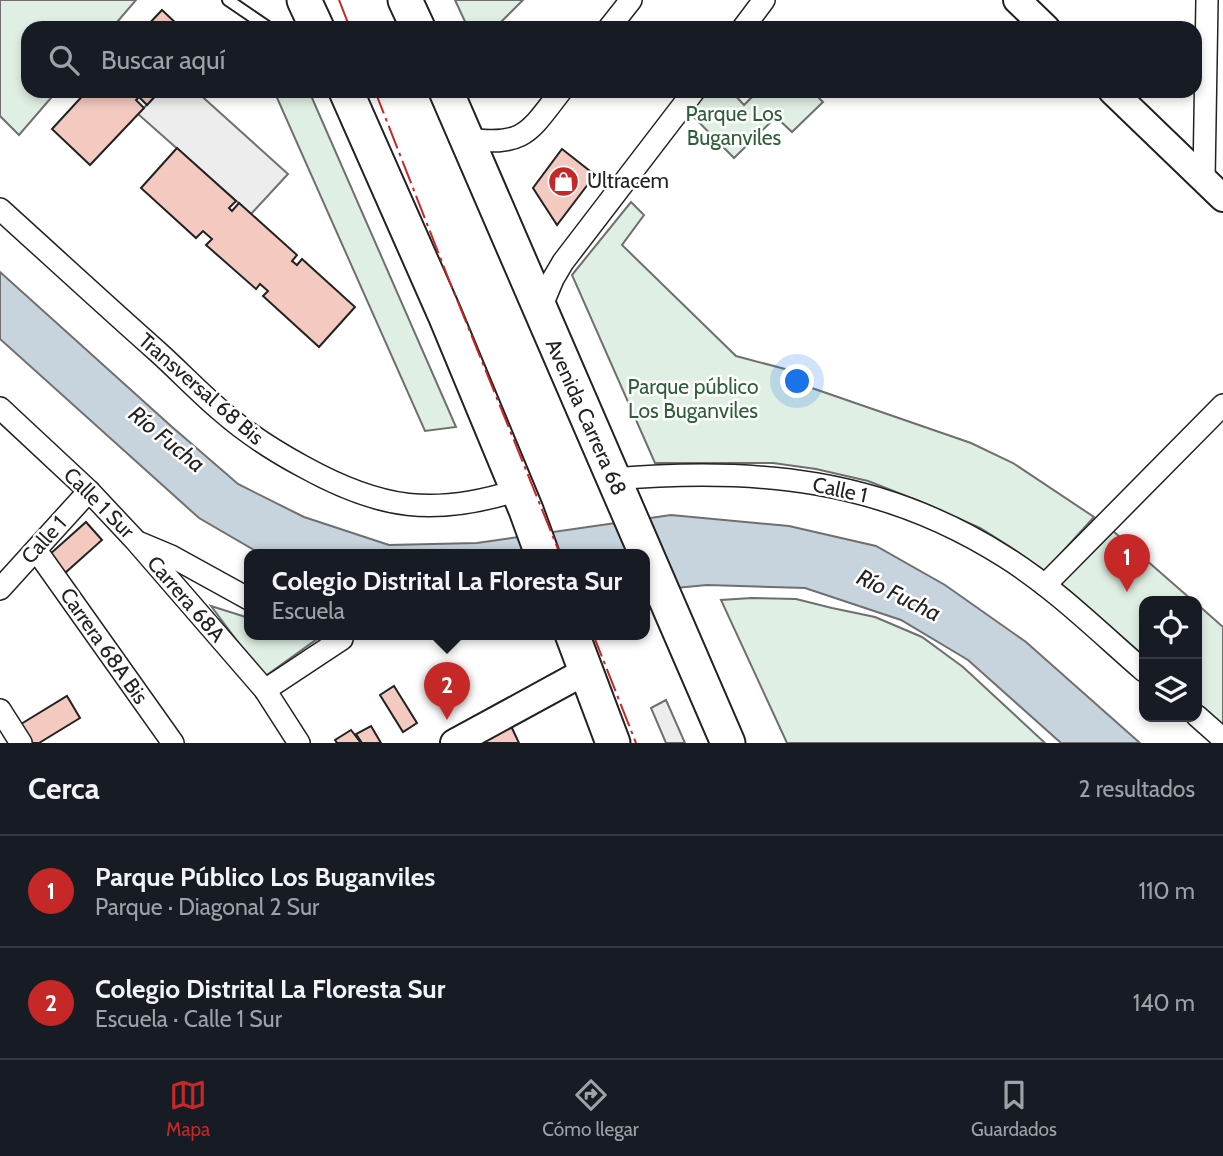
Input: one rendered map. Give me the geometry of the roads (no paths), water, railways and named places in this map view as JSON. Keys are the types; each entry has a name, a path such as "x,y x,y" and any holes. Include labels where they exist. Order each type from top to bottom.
{"main road":[{"path":"304,0 314,21"},
{"path":"405,0 415,21"},
{"path":"349,98 445,315 540,549"},
{"name":"Avenida Carrera 68","path":"449,98 643,549"},
{"name":"Avenida Carrera 68","path":"650,565 728,743"},
{"path":"574,640 613,743"}],"street":[{"path":"614,21 631,0"},
{"path":"748,21 764,0"},
{"path":"1017,0 1039,21"},
{"path":"1204,179 1206,0"},
{"path":"466,139 494,142 516,138 530,129 555,98"},
{"path":"540,310 563,262 689,98"},
{"path":"1119,98 1223,198"},
{"name":"Transversal 68 Bis","path":"0,209 222,412 264,444 304,467 355,492 381,500 413,505 463,504 492,498 522,500"},
{"path":"1045,585 1223,405"},
{"name":"Calle 1 Sur","path":"0,408 89,491 135,540 244,595"},
{"name":"Calle 1","path":"613,479 724,474 803,481 880,498 916,511 1005,557 1045,585 1139,667"},
{"name":"Calle 1","path":"0,589 89,491"},
{"name":"Carrera 68A","path":"135,540 265,690 299,743"},
{"name":"Carrera 68A Bis","path":"36,550 173,743"},
{"path":"265,690 331,640"},
{"path":"454,743 586,671"},
{"path":"0,710 21,743"},
{"path":"1202,720 1223,739"}],"lane":[{"path":"228,0 258,21"}],"water":[{"name":"Río Fucha","path":"0,272 238,484 304,517 389,545 477,543 671,515 789,526 876,546 945,585 1026,642 1140,743 1061,743 968,660 901,620 805,588 707,585 650,591 650,549 252,549 199,518 0,339"}],"place":[{"name":"Ultracem","path":"564,181"},
{"name":"Parque Público Los Buganviles","path":"1127,592"},
{"name":"Colegio Distrital La Floresta Sur","path":"447,720"}],"park label":[{"name":"Parque Los Buganviles","path":"734,126"},
{"name":"Parque público Los Buganviles","path":"693,399"}]}
